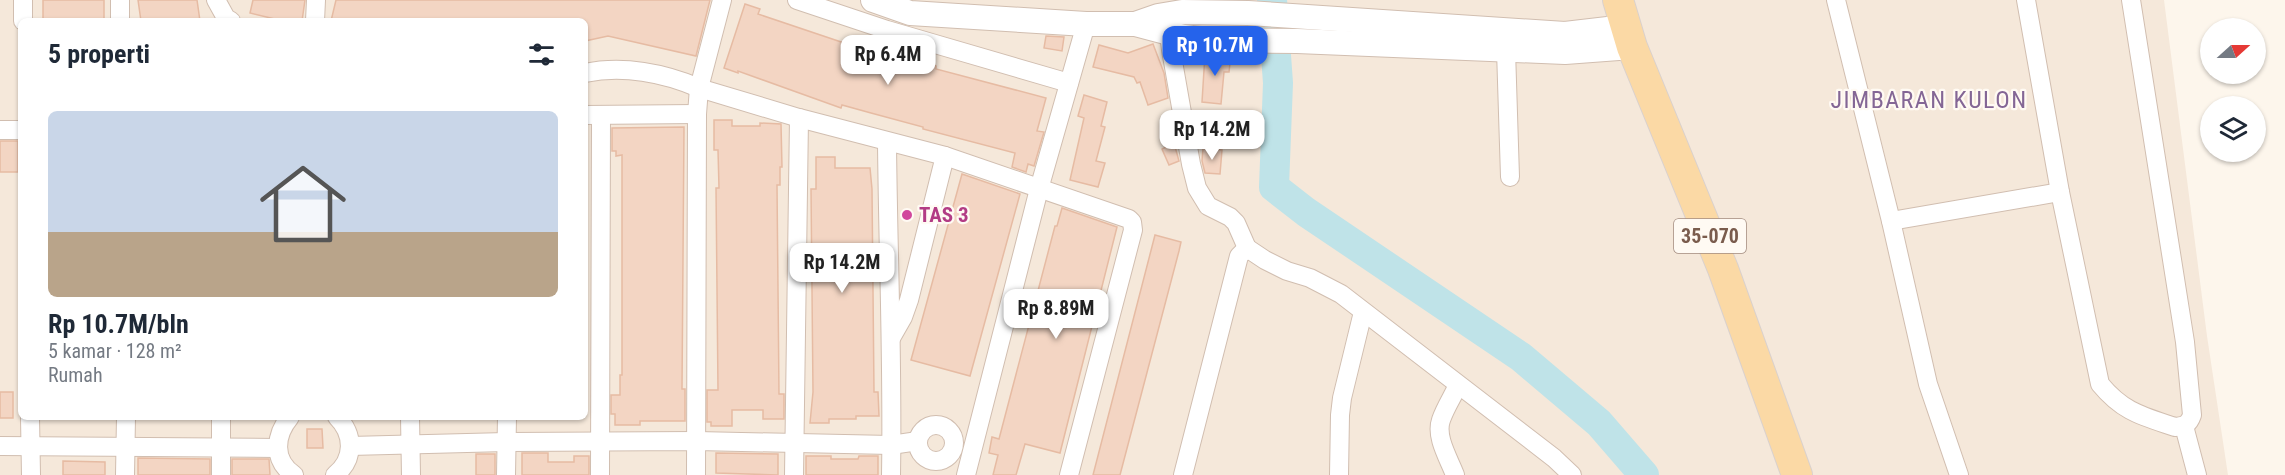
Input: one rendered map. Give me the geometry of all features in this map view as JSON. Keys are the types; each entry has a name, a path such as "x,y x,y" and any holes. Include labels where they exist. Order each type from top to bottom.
{"main road":[{"name":"35-070","path":"1625,25 1723,269 1797,475"}],"street":[{"path":"23,0 24,18"},
{"path":"120,0 120,18"},
{"path":"216,0 226,18"},
{"path":"315,18 316,0"},
{"path":"696,475 697,114 699,88 722,0"},
{"path":"797,0 887,30 1071,78"},
{"path":"873,0 1086,24 1171,23 1248,13 1297,29 1438,37 1565,34 1625,25"},
{"path":"1836,0 1891,221 1928,384 1959,475"},
{"path":"2026,0 2060,192 2100,384 2122,407 2175,427 2184,426 2192,415 2185,342 2131,0"},
{"path":"1171,23 1209,40 1245,40 1297,29"},
{"path":"1171,23 1186,137 1197,189 1208,206 1230,217 1244,240 1287,271 1328,286 1554,458 1572,475"},
{"path":"966,475 1039,189 1086,24"},
{"path":"1438,37 1506,50 1565,52 1625,25"},
{"path":"1506,50 1510,177"},
{"path":"588,73 614,69 656,74 684,81 699,88 799,118 945,156 1132,222 1133,226 1069,475"},
{"path":"600,475 593,115 697,114"},
{"path":"794,475 799,118"},
{"path":"0,130 18,130"},
{"path":"887,142 891,475"},
{"path":"891,338 903,317 909,300 945,156"},
{"path":"1891,221 2060,192"},
{"path":"1183,475 1244,240"},
{"path":"1339,475 1341,406 1363,312"},
{"path":"1455,475 1440,437 1440,421 1458,385"},
{"path":"30,420 31,475"},
{"path":"125,475 126,420"},
{"path":"221,420 221,475"},
{"path":"288,420 279,436 278,448 283,465 294,475"},
{"path":"335,475 345,464 351,446 349,434 340,420"},
{"path":"410,420 411,475"},
{"path":"506,475 507,420"},
{"path":"938,425 950,432 953,445 946,457 933,460 922,454 918,441 925,429 938,425"},
{"path":"2184,426 2197,475"},
{"path":"351,446 696,441 891,446 918,441"},
{"path":"953,445 973,453"},
{"path":"0,446 278,448"}],"shaded area":[{"path":"0,0 2164,0 2207,336 2228,475 0,475"}],"building":[{"path":"43,0 104,0 104,18 43,18"},
{"path":"138,0 197,0 200,18 141,18"},
{"path":"253,0 305,0 302,18 271,18 250,13"},
{"path":"336,0 710,0 696,56 608,36 588,40 588,18 332,18"},
{"path":"745,4 760,9 758,14 865,50 866,46 924,62 936,66 936,69 1046,98 1037,131 1044,132 1034,166 1028,164 1026,172 1012,167 1015,153 842,105 841,108 724,68"},
{"path":"1046,36 1064,37 1062,51 1044,48"},
{"path":"1153,44 1164,73 1168,98 1148,105 1140,82 1137,83 1134,77 1093,67 1099,45 1128,53"},
{"path":"1205,54 1231,54 1229,72 1224,72 1221,104 1202,102"},
{"path":"1084,95 1107,102 1101,126 1105,127 1096,161 1105,163 1098,187 1070,180 1084,118 1078,116"},
{"path":"714,120 732,120 732,126 760,126 760,123 781,124 782,167 780,167 780,185 777,185 779,394 784,394 784,419 763,419 763,410 732,410 732,426 711,426 711,422 707,422 707,390 718,390 716,188 719,188 718,150 714,150"},
{"path":"684,127 682,389 685,389 685,421 640,421 640,425 615,425 615,414 611,414 611,395 620,395 620,375 622,375 622,155 616,156 616,151 612,151 612,128"},
{"path":"0,141 18,141 18,172 0,172"},
{"path":"1174,143 1179,161 1169,165 1162,149"},
{"path":"1203,148 1222,150 1220,174 1205,173 1202,161"},
{"path":"816,157 835,157 835,168 870,168 874,392 878,392 879,416 856,416 856,419 829,419 829,423 810,423 813,392 811,189 816,189"},
{"path":"962,174 1020,194 970,376 911,360"},
{"path":"1062,208 1117,227 1060,453 1025,444 1016,475 993,475 998,455 989,453 992,437 999,439 1055,226 1057,226"},
{"path":"1155,235 1181,242 1179,251 1120,475 1093,475"},
{"path":"0,392 13,392 13,418 0,418"},
{"path":"307,429 322,429 323,448 307,448"},
{"path":"522,453 548,453 548,462 574,462 574,456 589,456 589,475 522,475"},
{"path":"716,453 778,454 778,475 716,473"},
{"path":"476,454 495,454 495,475 476,475"},
{"path":"806,456 858,459 859,456 878,456 878,475 806,475"},
{"path":"138,458 210,459 210,475 138,475"},
{"path":"232,459 269,459 270,475 232,475"},
{"path":"63,461 105,462 105,475 63,475"}],"waterway":[{"path":"1272,0 1278,83 1274,187 1306,212 1521,357 1599,423 1644,475"}],"place":[{"name":"TAS 3","path":"907,215"}],"district":[{"name":"JIMBARAN KULON","path":"1929,100"}]}
